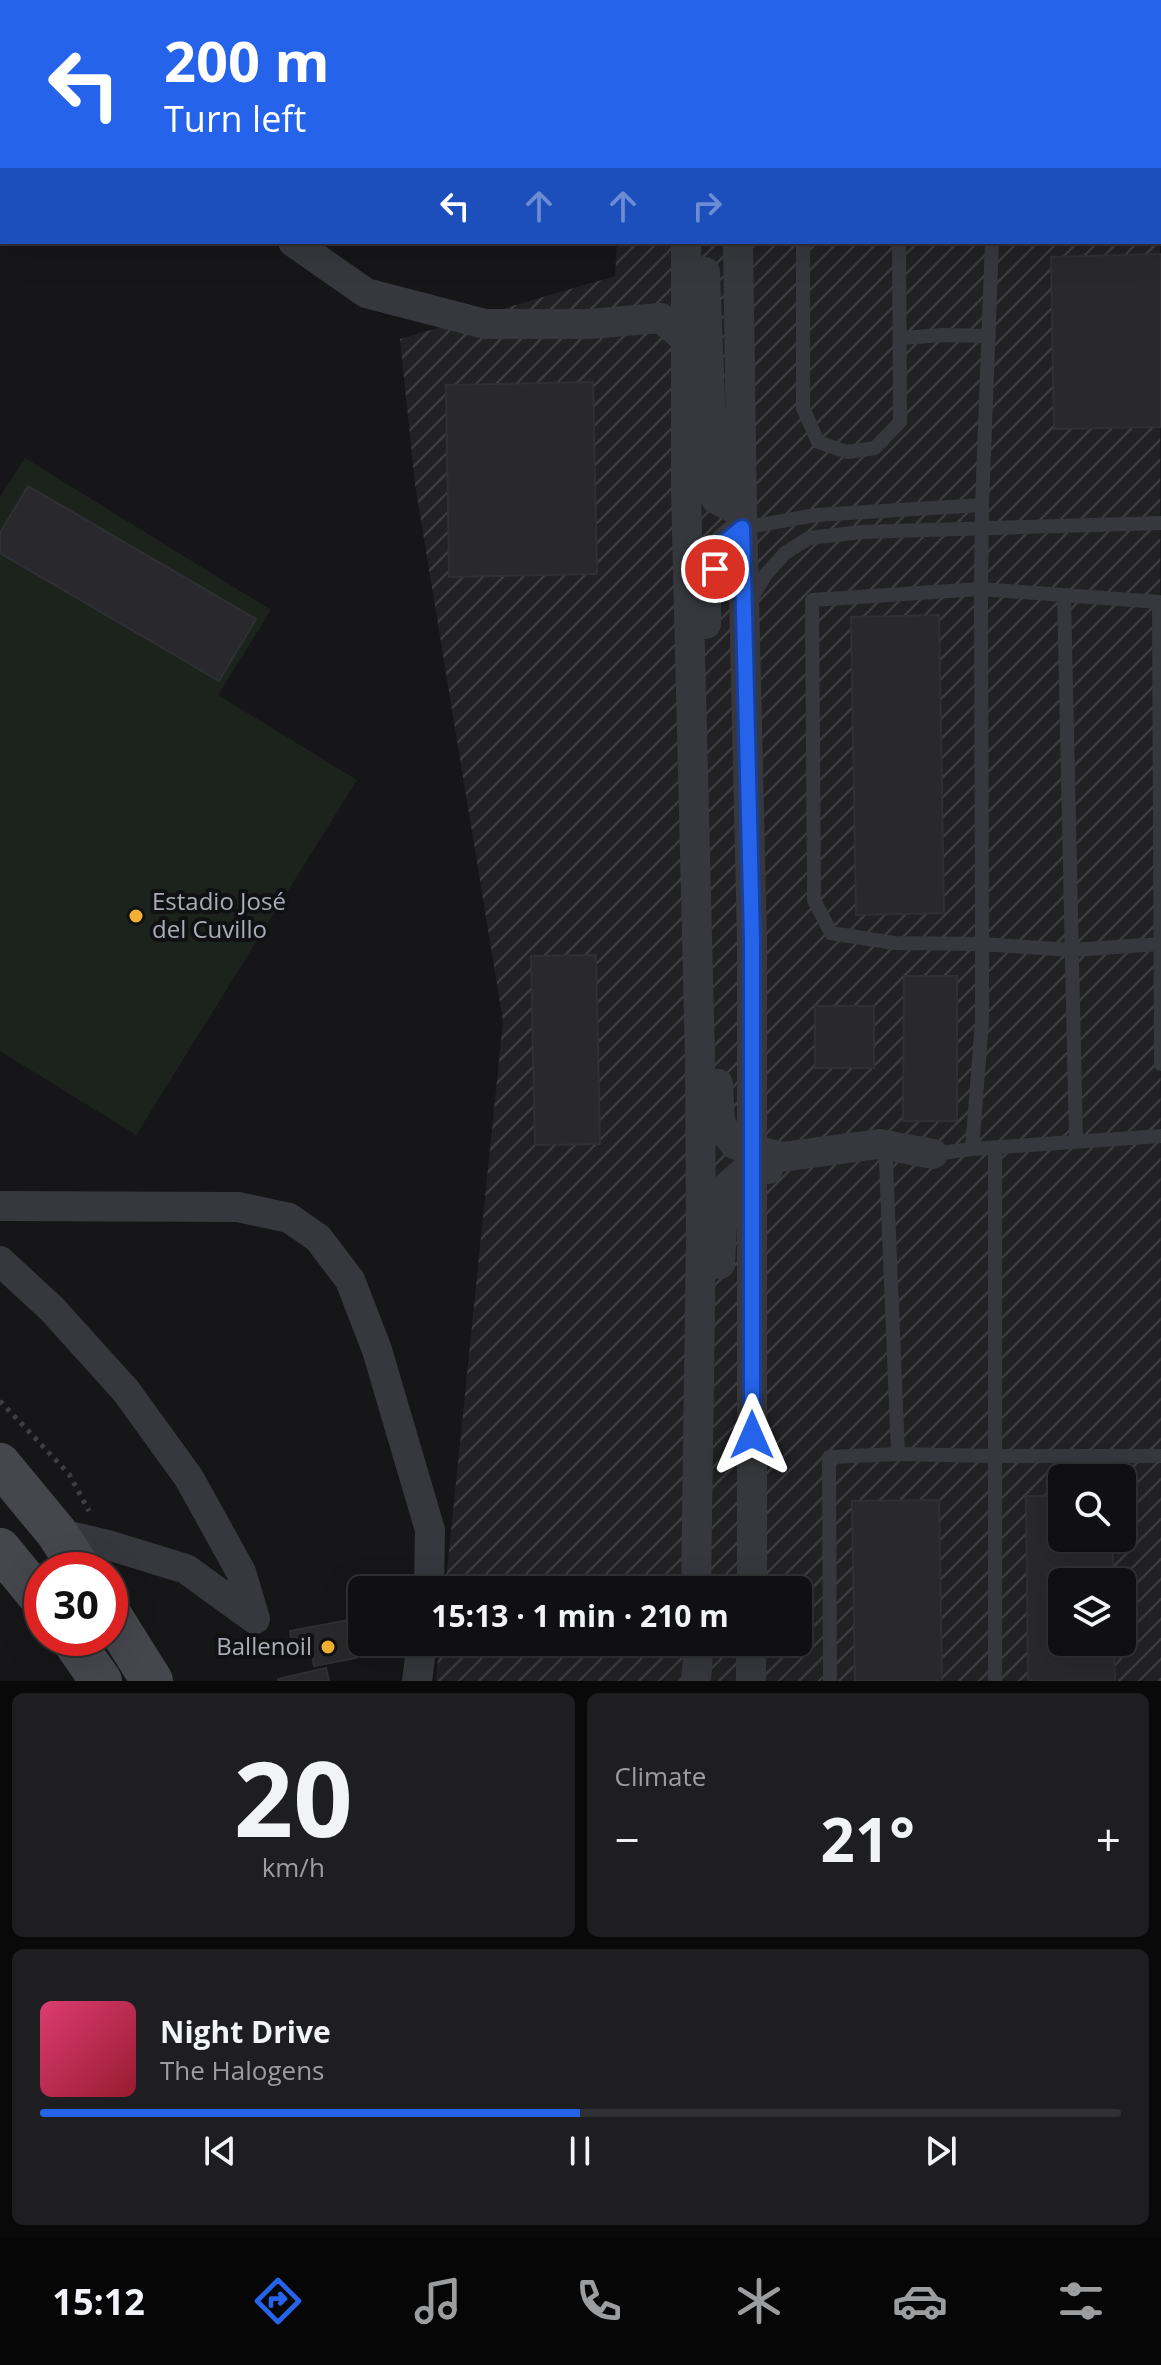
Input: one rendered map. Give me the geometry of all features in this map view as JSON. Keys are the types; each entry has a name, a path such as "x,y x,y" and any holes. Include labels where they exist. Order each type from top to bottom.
{"main road":[{"path":"0,1464 69,1552"},
{"path":"0,1549 24,1578"},
{"path":"128,1643 152,1681"},
{"path":"84,1656 101,1681"}],"street":[{"path":"296,244 366,293 485,324 589,324 661,318 686,339"},
{"path":"686,244 686,490 700,1058 699,1576"},
{"path":"705,244 713,478 716,499 742,520"},
{"path":"738,244 752,924 752,1576"},
{"path":"742,520 724,543 706,595 720,1123 734,1144 753,1160 886,1162 933,1154"},
{"path":"700,1576 722,1223 728,1186 753,1160 879,1144 933,1154"},
{"path":"0,1206 238,1207 289,1218 318,1238 350,1280 377,1350 430,1530 429,1576"},
{"path":"0,1261 52,1309 126,1391 189,1478 241,1572 255,1619 186,1569 57,1533"},
{"path":"417,1681 420,1656"},
{"path":"696,1681 697,1656"},
{"path":"751,1656 751,1681"}],"lane":[{"path":"803,244 803,408 818,442 847,452 875,448 900,422 899,244"},
{"path":"972,1149 982,1021 981,528 992,244"},
{"path":"901,338 989,336"},
{"path":"742,520 982,505"},
{"path":"745,609 766,574 785,553 809,538 862,532 1161,523"},
{"path":"1160,944 1072,950 982,944 894,943 831,933 814,900 812,600 981,589 1159,602 1161,1064"},
{"path":"1064,595 1076,1142"},
{"path":"933,1154 1161,1136"},
{"path":"995,1148 995,1681"},
{"path":"886,1162 898,1454"},
{"path":"830,1681 829,1457 898,1454 1161,1456"}],"shaded area":[{"path":"617,244 1160,244 1161,1681 436,1681 438,1656 812,1656 812,1576 446,1576 503,1021 415,484 400,339 615,276"},
{"name":"Estadio José del Cuvillo","path":"25,458 271,610 218,695 357,780 136,1135 0,1051 0,497"}],"building":[{"path":"1161,254 1161,427 1054,429 1051,257"},
{"path":"593,382 597,574 449,577 446,385"},
{"path":"28,486 256,619 219,681 0,553 0,533"},
{"path":"939,615 944,913 856,915 851,617"},
{"path":"596,955 600,1144 535,1145 531,956"},
{"path":"904,976 957,976 957,1121 903,1121"},
{"path":"815,1006 874,1006 874,1068 815,1068"},
{"path":"1026,1496 1048,1496 1048,1552 1113,1552 1113,1568 1048,1568 1048,1656 1114,1656 1115,1681 1028,1681"},
{"path":"939,1500 942,1681 855,1681 852,1501"},
{"path":"348,1620 348,1656 356,1658 314,1666 311,1651 293,1654 290,1631"},
{"path":"326,1668 329,1681 278,1681 278,1679"}],"place":[{"name":"Estadio José del Cuvillo","path":"136,916"},
{"name":"Ballenoil","path":"328,1647"}],"route":[{"path":"715,569 724,543 742,528 752,939 752,1435"}]}
